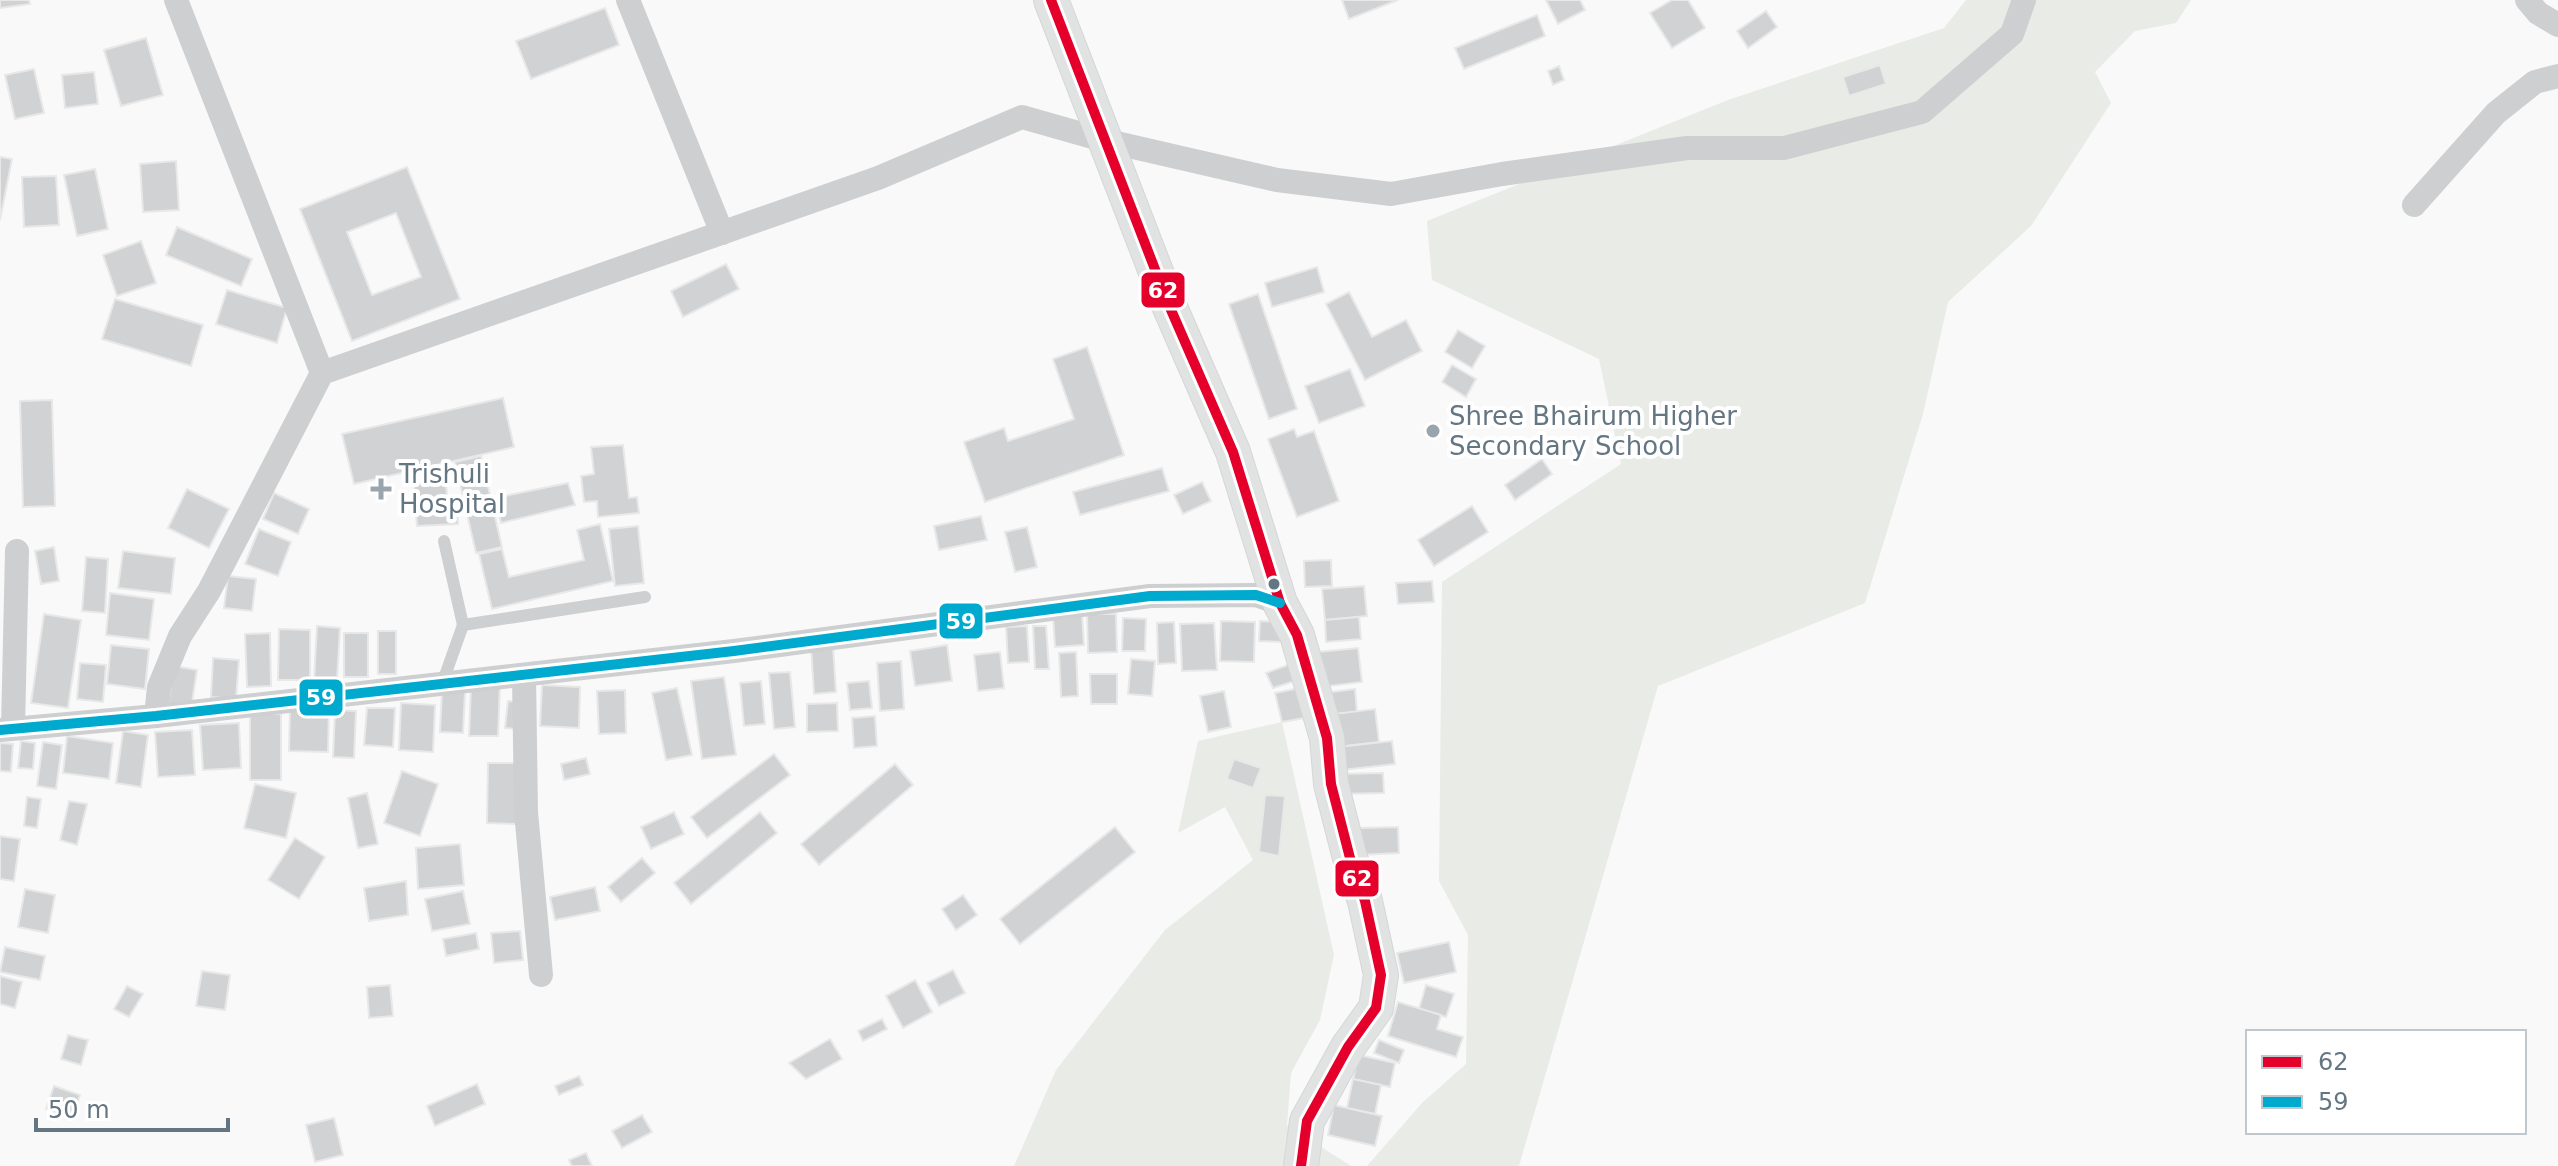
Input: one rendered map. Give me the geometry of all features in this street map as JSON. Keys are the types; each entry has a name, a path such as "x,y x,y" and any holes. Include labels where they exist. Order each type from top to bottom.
{"street":[{"path":"176,0 322,373"},
{"path":"628,0 722,233"},
{"path":"1051,0 1168,303 1233,452 1280,603 1297,635 1327,738 1331,784 1350,858 1365,901 1381,975 1376,1008 1348,1047 1307,1121 1301,1166"},
{"path":"156,716 159,687 180,636 209,591 322,373 878,178 1022,117 1103,140 1277,180 1391,194 1502,174 1687,148 1784,148 1922,112 2012,34 2024,0"},
{"path":"2527,0 2538,13 2558,25"},
{"path":"2414,205 2496,113 2535,82 2558,76"},
{"path":"17,551 6,729 156,716 734,651 1150,596 1256,595 1280,603"},
{"path":"524,675 526,812 541,975"}],"lane":[{"path":"442,684 463,625 444,541"},
{"path":"463,625 645,597"}],"shaded area":[{"path":"1966,0 2191,0 2176,23 2135,31 2095,72 2111,103 2031,226 1948,302 1923,414 1865,603 1658,686 1519,1166 1367,1166 1422,1103 1466,1064 1468,935 1439,881 1442,582 1621,464 1599,359 1432,280 1427,221 1728,100 1944,28"},
{"path":"1282,722 1334,955 1320,1020 1291,1073 1287,1125 1351,1166 1014,1166 1056,1070 1165,930 1253,860 1225,807 1178,833 1198,741"}],"building":[{"path":"0,0 29,0 30,4 0,8"},
{"path":"1342,0 1398,0 1349,19"},
{"path":"1546,0 1580,0 1585,10 1558,24"},
{"path":"1672,0 1688,0 1705,28 1672,48 1650,13"},
{"path":"605,8 619,45 531,79 516,41"},
{"path":"1766,11 1777,27 1748,48 1737,31"},
{"path":"1537,15 1545,36 1464,69 1455,48"},
{"path":"146,38 163,95 121,106 104,50"},
{"path":"1880,65 1886,84 1849,96 1843,77"},
{"path":"1559,66 1564,80 1553,85 1548,71"},
{"path":"34,69 44,113 15,119 5,75"},
{"path":"94,72 98,104 65,108 62,75"},
{"path":"0,157 12,159 0,220"},
{"path":"176,161 179,210 143,212 140,164"},
{"path":"407,167 460,299 352,341 300,209","holes":["396,213 421,277 372,295 347,232"]},
{"path":"95,169 108,229 77,236 64,175"},
{"path":"56,176 59,225 24,227 22,177"},
{"path":"177,227 252,259 241,286 166,255"},
{"path":"141,241 156,283 117,296 103,255"},
{"path":"726,264 739,289 683,317 671,291"},
{"path":"1317,267 1324,292 1272,307 1265,283"},
{"path":"227,290 287,308 277,343 216,324"},
{"path":"1349,292 1372,337 1406,320 1422,351 1365,380 1326,304"},
{"path":"1258,294 1297,409 1269,419 1229,304"},
{"path":"115,299 203,325 191,366 102,339"},
{"path":"1458,330 1485,346 1472,368 1445,352"},
{"path":"1087,347 1124,455 985,502 964,442 1004,428 1008,441 1074,419 1053,359"},
{"path":"1452,365 1476,379 1466,397 1442,382"},
{"path":"1350,369 1365,406 1319,423 1305,386"},
{"path":"503,398 514,447 354,484 342,434"},
{"path":"52,400 55,506 23,507 20,401"},
{"path":"1294,429 1297,437 1314,431 1339,501 1297,517 1268,439"},
{"path":"623,445 629,498 637,497 639,513 598,517 597,501 584,502 581,476 594,474 591,447"},
{"path":"481,456 502,547 476,553 455,462"},
{"path":"1542,459 1552,474 1515,500 1505,485"},
{"path":"1162,468 1169,491 1080,515 1073,492"},
{"path":"446,481 447,496 457,495 458,524 417,526 414,483"},
{"path":"1202,482 1211,501 1183,514 1174,495"},
{"path":"568,483 575,505 501,523 495,498"},
{"path":"187,489 229,509 209,548 168,528"},
{"path":"274,493 309,509 298,534 263,519"},
{"path":"1472,506 1488,532 1434,566 1418,540"},
{"path":"981,516 987,540 939,550 934,526"},
{"path":"600,524 613,581 492,609 479,554 502,549 509,577 584,560 577,530"},
{"path":"638,526 644,583 615,586 609,529"},
{"path":"1027,527 1037,567 1015,572 1005,532"},
{"path":"259,529 291,542 278,576 245,564"},
{"path":"54,547 59,581 41,584 35,551"},
{"path":"123,551 175,558 171,594 118,588"},
{"path":"86,557 108,559 105,613 82,611"},
{"path":"1331,560 1332,586 1305,587 1304,561"},
{"path":"228,576 256,579 252,611 224,608"},
{"path":"1432,581 1434,602 1398,604 1396,583"},
{"path":"1364,586 1367,616 1325,620 1322,589"},
{"path":"110,593 154,599 149,640 106,635"},
{"path":"44,614 81,620 68,708 31,703"},
{"path":"1082,614 1084,645 1055,647 1053,616"},
{"path":"1087,614 1116,614 1117,652 1088,653"},
{"path":"1359,617 1361,639 1326,642 1325,620"},
{"path":"1123,618 1146,619 1145,651 1122,651"},
{"path":"1221,621 1255,622 1254,662 1220,661"},
{"path":"1260,621 1285,622 1284,642 1259,641"},
{"path":"1174,622 1176,663 1158,664 1157,623"},
{"path":"1214,623 1217,670 1182,671 1180,624"},
{"path":"317,626 340,628 337,681 314,680"},
{"path":"1027,626 1029,662 1008,663 1006,627"},
{"path":"1033,626 1046,626 1049,669 1035,669"},
{"path":"279,629 310,630 310,680 278,680"},
{"path":"378,631 396,631 396,674 378,674"},
{"path":"270,633 271,686 247,687 245,634"},
{"path":"344,633 368,633 368,677 344,677"},
{"path":"111,645 149,649 145,689 107,684"},
{"path":"947,645 952,681 915,686 910,651"},
{"path":"833,646 836,692 814,694 811,648"},
{"path":"1358,648 1362,682 1322,687 1318,652"},
{"path":"1000,652 1004,688 978,691 974,655"},
{"path":"1076,652 1078,696 1061,697 1059,653"},
{"path":"213,658 239,660 236,699 211,697"},
{"path":"1131,659 1155,661 1152,696 1128,694"},
{"path":"901,661 904,709 880,711 877,663"},
{"path":"1296,662 1301,679 1273,688 1266,673"},
{"path":"80,663 106,665 103,702 77,699"},
{"path":"174,666 197,670 191,709 168,705"},
{"path":"790,672 795,727 774,729 769,673"},
{"path":"1090,674 1117,674 1117,704 1091,704"},
{"path":"724,677 736,755 702,759 691,681"},
{"path":"761,681 765,724 744,726 740,683"},
{"path":"869,681 872,708 850,710 847,683"},
{"path":"500,685 498,736 469,736 471,686"},
{"path":"542,685 580,687 579,728 540,726"},
{"path":"1305,687 1310,717 1282,722 1275,693"},
{"path":"677,688 692,755 666,760 652,693"},
{"path":"1355,689 1357,712 1334,714 1332,692"},
{"path":"625,690 626,733 599,734 597,691"},
{"path":"442,691 465,692 463,733 440,732"},
{"path":"1224,691 1231,727 1208,732 1200,696"},
{"path":"508,701 520,702 517,729 505,728"},
{"path":"401,703 435,705 433,752 399,750"},
{"path":"837,703 838,731 807,732 807,704"},
{"path":"290,707 329,708 328,752 289,751"},
{"path":"367,708 395,708 393,747 364,745"},
{"path":"1375,709 1379,742 1338,747 1334,714"},
{"path":"335,710 356,711 354,758 333,757"},
{"path":"250,714 281,714 281,780 250,780"},
{"path":"875,716 877,746 854,748 852,718"},
{"path":"239,723 241,768 203,770 200,725"},
{"path":"192,730 195,775 158,777 155,732"},
{"path":"123,731 148,735 141,787 116,783"},
{"path":"67,736 113,743 109,779 63,773"},
{"path":"21,741 35,743 33,769 18,768"},
{"path":"1392,741 1395,764 1342,770 1338,747"},
{"path":"43,742 62,745 56,789 37,786"},
{"path":"0,743 13,744 11,772 0,771"},
{"path":"774,754 790,775 707,838 691,817"},
{"path":"586,758 590,774 564,780 561,764"},
{"path":"1234,759 1261,768 1253,788 1227,779"},
{"path":"488,763 518,763 518,824 487,823"},
{"path":"895,764 913,785 819,865 801,844"},
{"path":"402,771 438,784 420,836 384,823"},
{"path":"1383,773 1384,793 1338,794 1338,774"},
{"path":"255,784 296,793 286,838 244,828"},
{"path":"367,793 378,844 358,848 348,798"},
{"path":"1265,795 1285,796 1279,856 1259,852"},
{"path":"27,797 41,799 37,828 24,826"},
{"path":"69,801 87,804 77,845 60,840"},
{"path":"674,812 684,834 651,849 641,827"},
{"path":"760,812 777,833 691,904 674,883"},
{"path":"1115,827 1135,852 1020,944 1000,919"},
{"path":"1398,827 1399,853 1359,855 1358,828"},
{"path":"0,836 20,839 14,881 0,879"},
{"path":"295,838 325,857 299,899 268,880"},
{"path":"460,844 464,885 418,889 416,848"},
{"path":"642,858 655,873 621,902 608,887"},
{"path":"406,881 408,915 369,921 364,888"},
{"path":"595,887 600,911 555,920 550,897"},
{"path":"25,889 55,895 48,933 18,927"},
{"path":"463,891 470,924 432,931 425,899"},
{"path":"963,895 977,915 956,930 942,909"},
{"path":"520,931 523,960 494,963 491,933"},
{"path":"476,933 479,949 446,956 443,939"},
{"path":"1449,942 1456,972 1404,983 1397,953"},
{"path":"5,947 45,956 40,980 0,972"},
{"path":"953,970 965,993 939,1006 927,983"},
{"path":"202,971 230,975 225,1010 196,1006"},
{"path":"0,976 22,982 15,1008 0,1004"},
{"path":"915,980 932,1012 903,1028 886,996"},
{"path":"390,985 393,1016 369,1018 367,987"},
{"path":"1426,985 1454,994 1446,1017 1419,1009"},
{"path":"127,986 143,994 129,1017 114,1009"},
{"path":"1398,1002 1441,1015 1437,1029 1463,1037 1456,1057 1388,1036"},
{"path":"882,1019 887,1029 863,1041 858,1031"},
{"path":"68,1035 88,1040 81,1065 61,1059"},
{"path":"830,1039 842,1059 806,1079 789,1063"},
{"path":"1379,1040 1404,1050 1399,1063 1374,1053"},
{"path":"1359,1055 1395,1063 1390,1087 1353,1079"},
{"path":"579,1076 583,1085 559,1095 555,1086"},
{"path":"1353,1079 1381,1085 1375,1114 1347,1108"},
{"path":"477,1084 485,1104 435,1126 427,1106"},
{"path":"54,1086 80,1095 72,1118 46,1109"},
{"path":"1334,1105 1382,1116 1375,1146 1328,1135"},
{"path":"642,1115 652,1132 622,1148 612,1131"},
{"path":"334,1118 343,1155 315,1162 306,1125"},
{"path":"586,1153 592,1166 572,1166 569,1160"}],"transit line":[{"name":"62","path":"1051,0 1168,303 1233,452 1280,603 1297,635 1327,738 1331,784 1350,858 1365,901 1381,975 1376,1008 1348,1047 1307,1121 1301,1166"},
{"name":"59","path":"0,730 156,716 734,651 1150,596 1256,595 1280,603"}],"place":[{"name":"Shree Bhairum Higher Secondary School","path":"1433,431"},
{"name":"Trishuli Hospital","path":"381,489"}]}
